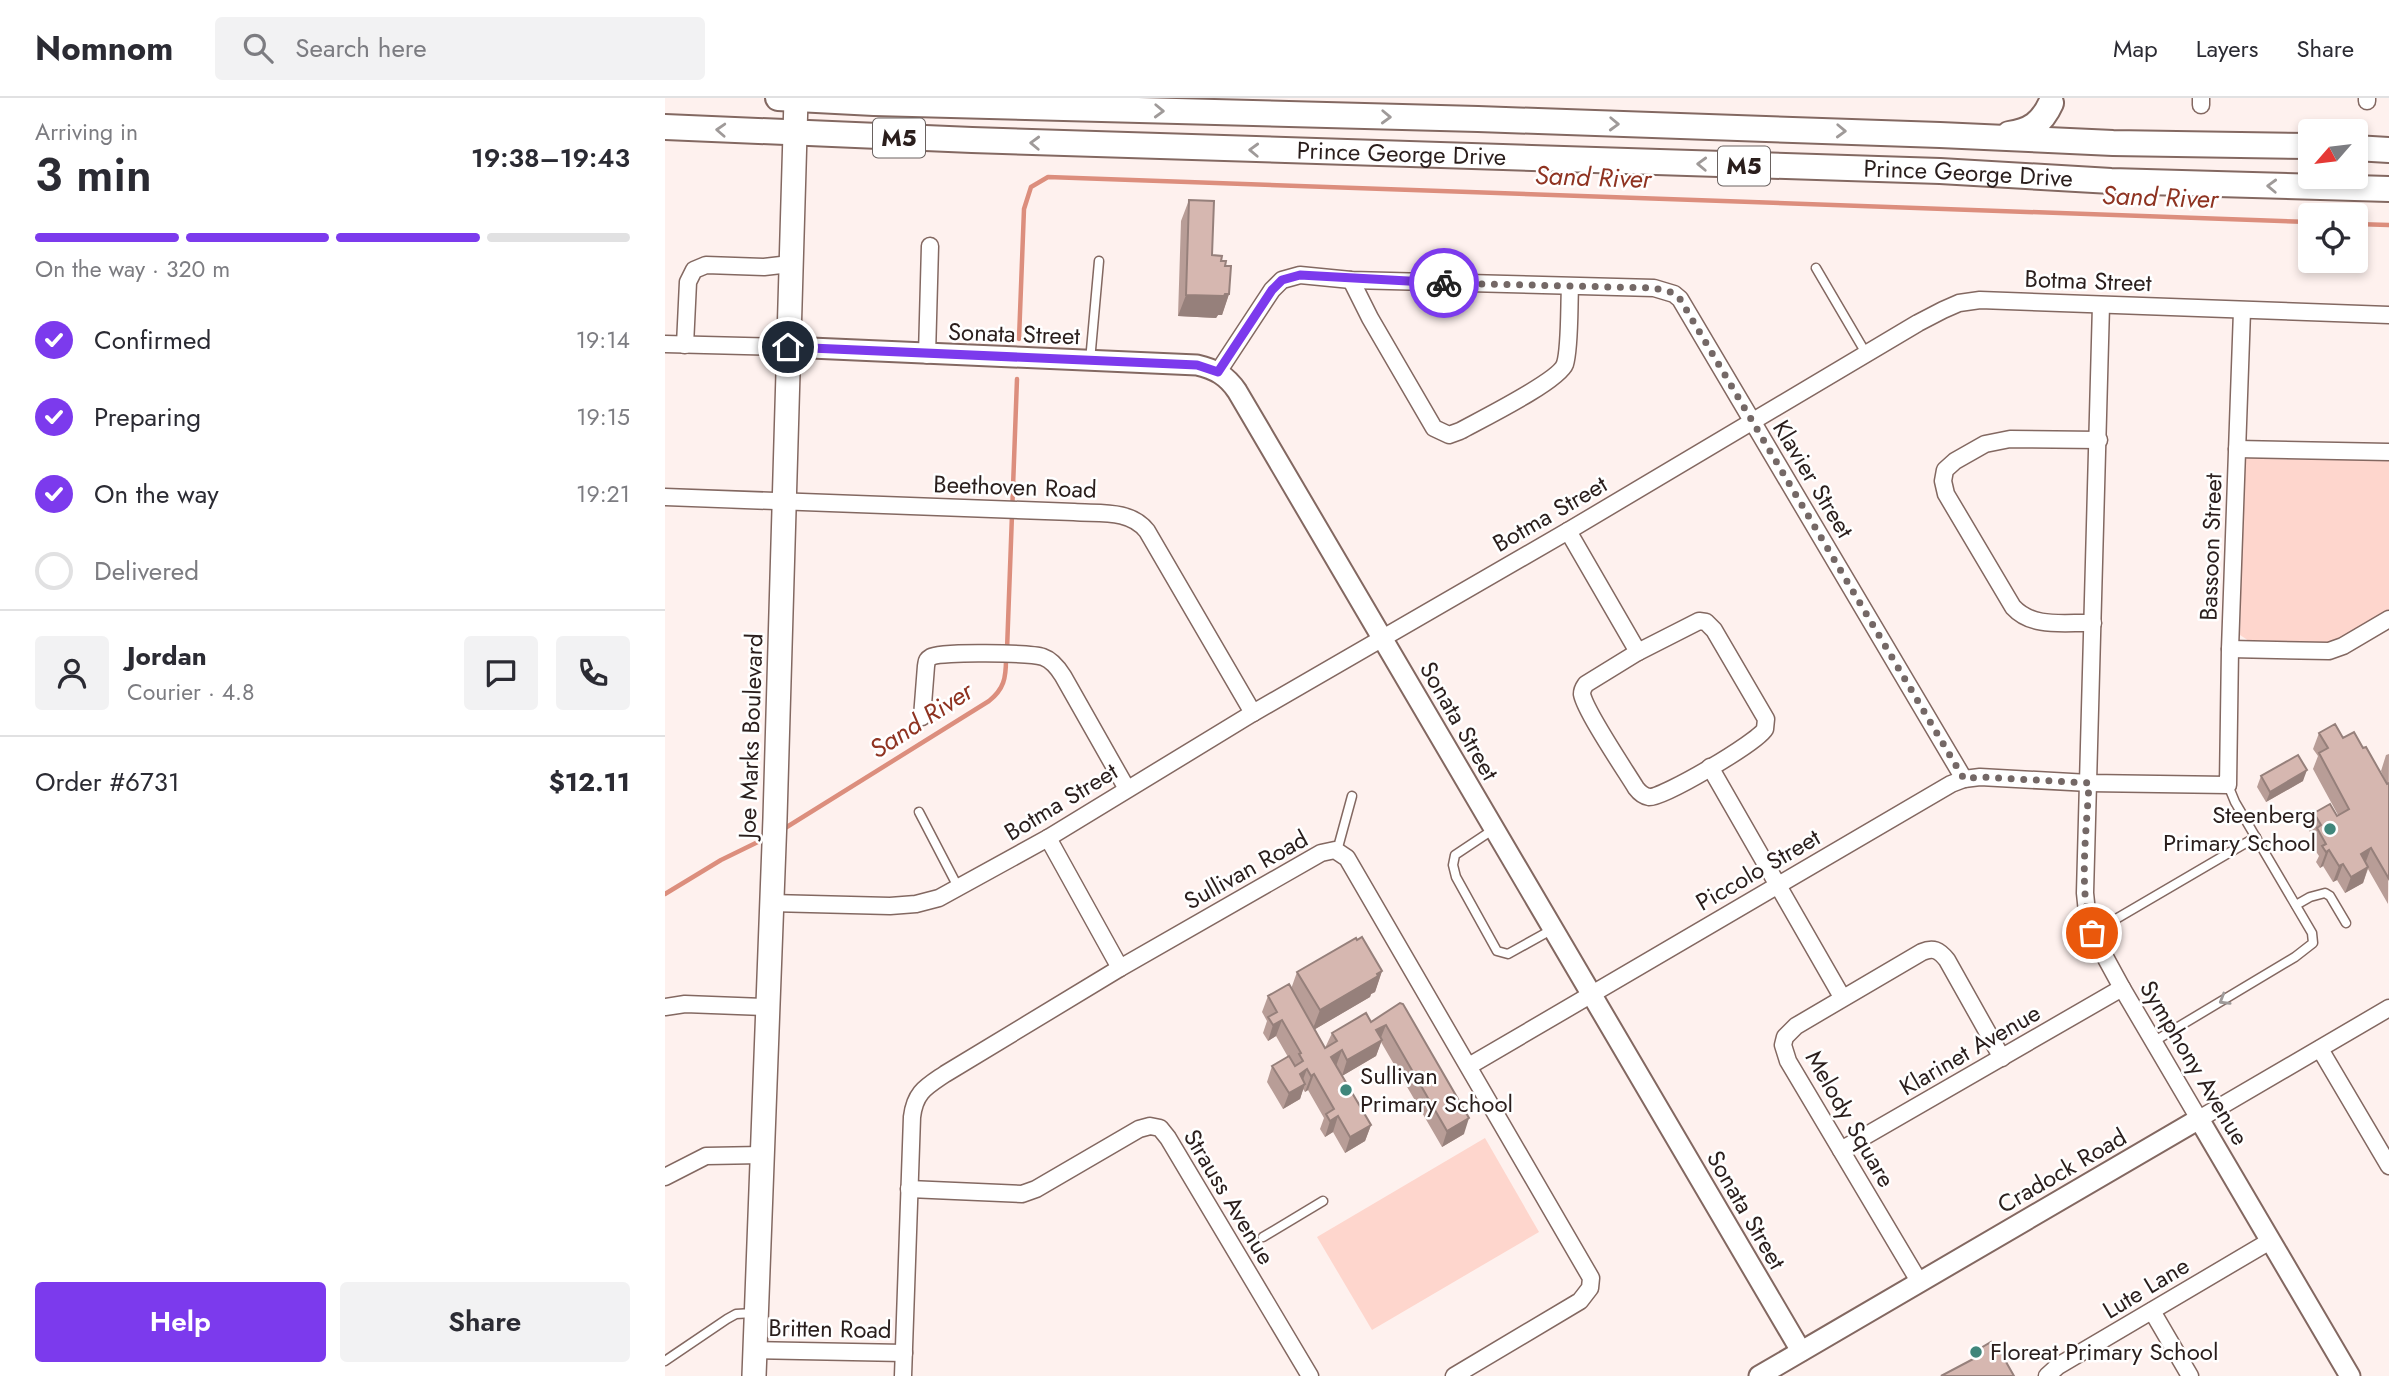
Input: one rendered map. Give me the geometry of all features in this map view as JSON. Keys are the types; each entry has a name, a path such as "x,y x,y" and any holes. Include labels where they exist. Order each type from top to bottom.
{"main road":[{"name":"Prince George Drive","path":"778,98 1478,119 2113,143 2298,146"},
{"name":"Joe Marks Boulevard","path":"754,1376 775,818 796,98"},
{"path":"1967,136 2027,131 2040,121 2051,100"},
{"name":"Prince George Drive","path":"665,127 795,134 2389,189"},
{"path":"2368,149 2389,150"}],"street":[{"path":"2051,100 2053,140"},
{"name":"Sonata Street","path":"927,355 930,246"},
{"path":"685,345 688,282 694,270 706,265 764,267 790,264"},
{"name":"Klavier Street","path":"1218,372 1272,290 1282,280 1300,275 1351,280 1654,288 1674,293 1964,779"},
{"path":"1351,280 1426,416 1434,428 1449,435 1548,381 1562,369 1566,357 1570,287"},
{"name":"Botma Street","path":"771,903 916,904 939,898 1048,838 1253,713 1943,310 1980,300 2389,315"},
{"name":"Symphony Avenue","path":"2101,305 2085,893 2088,922 2122,988 2350,1376"},
{"name":"Bassoon Street","path":"2228,785 2242,311"},
{"path":"665,344 788,347"},
{"name":"Sonata Street","path":"788,347 1197,365 1218,372 1232,383 1801,1351"},
{"path":"2093,622 2037,622 2020,615 1952,503 1943,474 1949,466 1985,444 2010,439 2099,440"},
{"path":"2237,449 2389,452"},
{"name":"Beethoven Road","path":"665,497 1119,515 1138,521 1154,543 1253,713"},
{"path":"1568,531 1638,652"},
{"path":"2230,649 2329,651 2343,646 2389,619"},
{"path":"1693,622 1706,622 1714,630 1766,719 1764,732 1710,767 1661,794 1648,797 1640,793 1582,693 1586,684 1693,622"},
{"path":"922,717 927,660 938,655 1042,657 1059,669 1127,789"},
{"path":"1710,767 1842,997"},
{"name":"Piccolo Street","path":"1469,1066 1920,801 1964,779 1980,777 2089,783"},
{"path":"2089,783 2228,785"},
{"path":"1048,838 1120,968"},
{"name":"Sullivan Road","path":"903,1376 913,1107 920,1093 945,1074 1120,968 1321,853 1337,851 1347,858 1589,1271 1592,1283 1585,1295 1574,1305 1454,1376"},
{"name":"Melody Square","path":"1920,1283 1789,1061 1783,1045 1785,1037 1796,1026 1842,997 1932,948 1937,949 1950,965 2002,1058"},
{"name":"Klarinet Avenue","path":"1842,1150 2122,988"},
{"path":"665,1007 685,1004 767,1007"},
{"name":"Cradock Road","path":"1759,1376 2389,1008"},
{"path":"2320,1049 2389,1165"},
{"name":"Strauss Avenue","path":"909,1189 1022,1194 1036,1189 1139,1129 1150,1126 1160,1128 1310,1376"},
{"path":"665,1177 706,1156 762,1155"},
{"name":"Lute Lane","path":"2047,1376 2057,1366 2270,1241"},
{"path":"2152,1311 2190,1376"},
{"name":"Britten Road","path":"755,1350 904,1353"}],"lane":[{"path":"1090,361 1099,261"},
{"path":"1817,268 1867,355"},
{"name":"Bassoon Street","path":"2154,1042 2305,951 2313,943 2312,933 2228,785"},
{"path":"1337,851 1352,796"},
{"path":"919,813 958,887"},
{"path":"1495,830 1455,855 1453,865 1456,877 1497,951 1508,954 1553,929"},
{"path":"2092,933 2256,837"},
{"path":"2296,905 2325,893 2330,896 2346,923"},
{"path":"1263,1237 1323,1201"},
{"path":"665,1361 736,1314 756,1313"}],"shaded area":[{"path":"2253,455 2389,458 2389,611 2335,642 2256,642 2240,635 2244,463"},
{"path":"1485,1138 1539,1232 1372,1330 1317,1237"}],"building":[{"path":"1189,200 1214,201 1212,255 1222,256 1221,261 1226,261 1225,266 1231,266 1229,294 1224,296 1186,295"},
{"path":"2335,724 2343,738 2354,732 2387,784 2389,783 2389,879 2371,848 2361,854 2368,867 2351,877 2343,864 2339,866 2329,850 2326,852 2322,846 2326,844 2317,828 2321,825 2314,813 2330,804 2337,816 2349,809 2319,753 2328,748 2319,733"},
{"path":"2298,755 2307,770 2270,792 2261,776"},
{"path":"1362,937 1382,971 1378,976 1320,1010 1297,972"},
{"path":"1289,984 1325,1048 1337,1041 1332,1033 1366,1013 1371,1022 1400,1003 1403,1004 1469,1118 1447,1131 1386,1025 1376,1030 1382,1040 1347,1060 1342,1050 1331,1057 1371,1125 1350,1137 1338,1116 1330,1121 1326,1114 1334,1109 1314,1074 1311,1076 1307,1069 1300,1074 1305,1084 1289,1093 1272,1066 1289,1056 1295,1066 1303,1061 1282,1020 1273,1025 1268,1017 1277,1012 1268,996"},
{"path":"1991,1342 1994,1348 1997,1346 2014,1376 1941,1376 1977,1357 1974,1352"}],"waterway":[{"name":"Sand River","path":"1019,339 1024,209 1031,187 1048,177 2298,222"},
{"name":"Sand River","path":"2368,224 2389,225"},
{"name":"Sand River","path":"1007,650 1017,379"},
{"name":"Sand River","path":"782,830 989,701 1003,683 1006,659"},
{"name":"Sand River","path":"665,894 721,860 768,837"}],"way so far":[{"path":"1444,283 1654,288 1674,293 1680,299 1964,779 1980,777 2089,783 2085,893 2092,933"}],"place":[{"name":"Steenberg Primary School","path":"2330,829"},
{"name":"Sullivan Primary School","path":"1346,1090"},
{"name":"Floreat Primary School","path":"1976,1352"}],"route":[{"path":"788,347 1197,365 1218,372 1272,290 1287,278 1300,275 1351,280 1444,283"}]}
